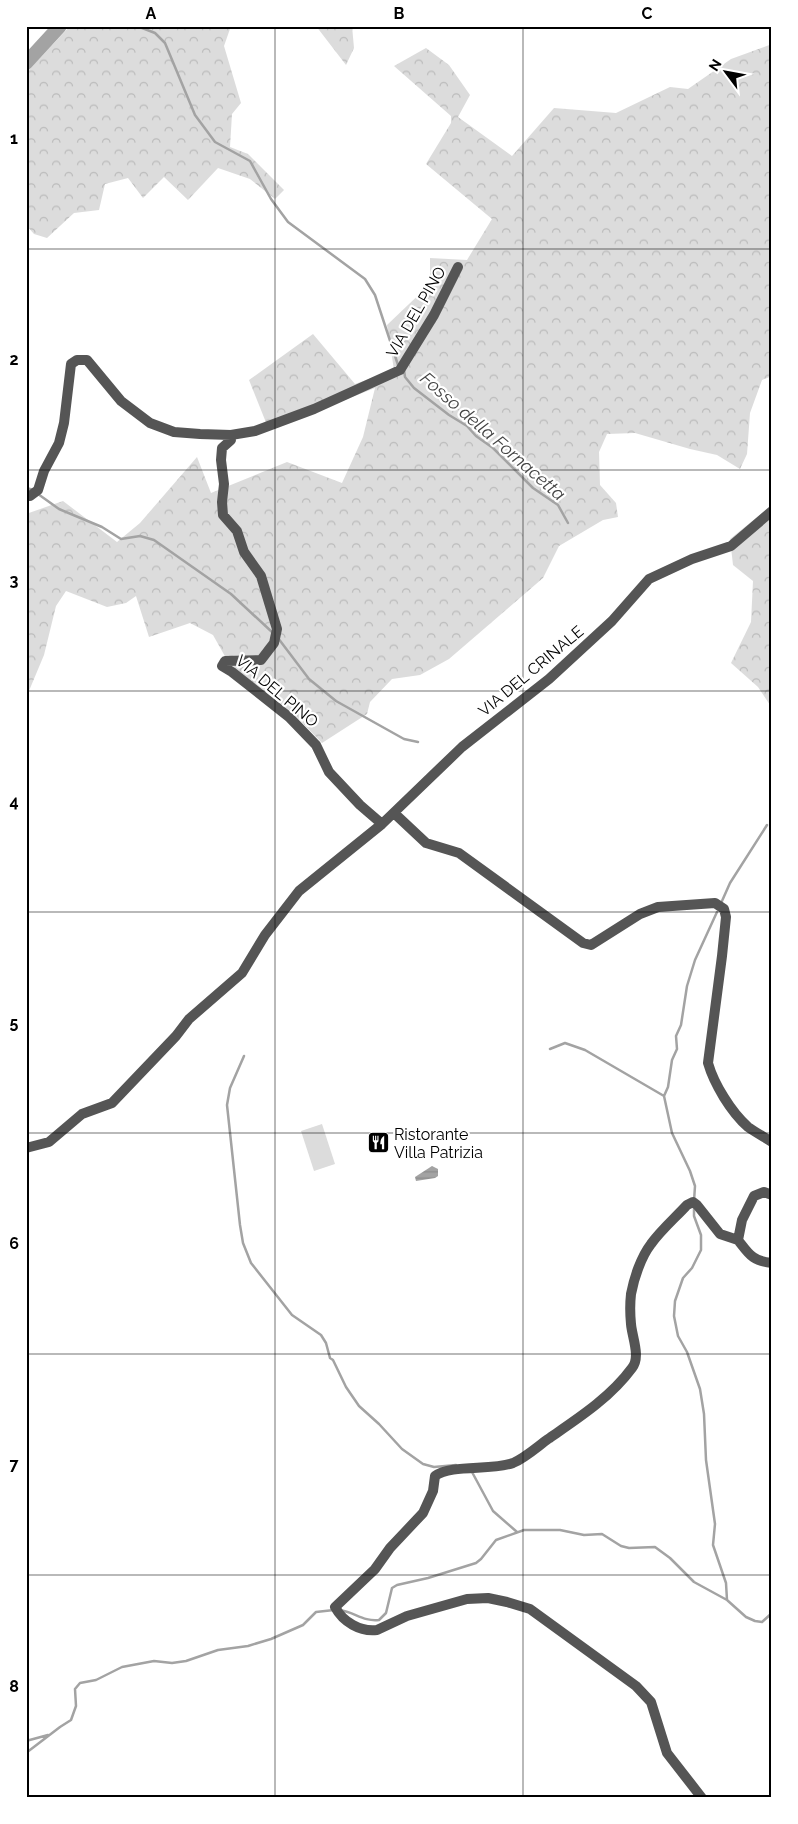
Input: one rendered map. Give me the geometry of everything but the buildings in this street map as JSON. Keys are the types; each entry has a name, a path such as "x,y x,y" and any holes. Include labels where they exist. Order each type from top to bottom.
{"street":[{"name":"VIA DEL PINO","path":"26,496 30,496 38,490 44,471 59,443 64,423 71,364 77,360 87,360 121,401 150,423 174,432 231,435 255,430 314,408 400,370 434,315 458,267"},
{"name":"VIA DEL PINO","path":"231,435 231,440 222,448 223,515 237,531 244,552 261,576 278,629 274,643 261,660 225,661 222,666 289,717 316,744 329,772 360,805 382,824"},
{"name":"VIA DEL CRINALE","path":"26,1148 49,1142 82,1114 112,1103 176,1036 189,1018 242,973 265,936 299,891 382,824 462,747 549,679 612,621 649,578 692,559 731,546 772,511"},
{"path":"394,813 426,843 459,853 583,943 591,945 640,914 658,907 715,903 724,909 726,918 708,1063 713,1079 737,1115 748,1126 772,1142"},
{"path":"738,1240 742,1220 754,1196 764,1192 772,1195"},
{"path":"702,1798 667,1753 650,1702 636,1686 530,1609 488,1598 467,1599 415,1613 372,1631 356,1627 348,1622 335,1606 375,1569 397,1541 423,1513 432,1491 435,1476 457,1470 486,1468 514,1462 574,1422 613,1389 633,1368 636,1361 636,1353 631,1322 633,1285 652,1243 687,1205 693,1202 697,1205 720,1234 738,1240 756,1260 772,1263"}],"green space":[{"path":"70,26 231,26 224,46 241,103 232,114 230,147 248,154 284,190 275,199 250,179 218,168 188,200 164,177 143,198 128,178 105,184 99,210 74,213 47,238 34,234 26,225 26,73"},
{"path":"316,26 352,26 354,48 346,65"},
{"path":"772,44 772,376 762,380 750,413 747,454 740,469 717,455 635,433 607,434 599,452 600,485 616,503 618,517 603,520 559,546 543,578 449,659 420,675 392,679 370,702 367,714 322,743 293,713 231,667 213,635 190,623 149,637 136,596 126,603 107,607 66,591 56,606 44,655 26,698 26,514 63,501 117,542 140,523 197,457 211,493 287,462 342,483 363,437 375,388 269,430 249,380 313,334 355,384 394,370 387,325 430,284 430,258 467,260 492,219 426,164 451,123 451,116 394,66 426,48 449,65 470,95 458,117 512,156 554,108 616,113 670,87 688,89 731,59"},
{"path":"772,505 772,708 758,687 731,663 751,622 753,581 733,565 730,539"},
{"path":"322,1124 335,1164 314,1171 301,1131"}],"shaded area":[{"path":"432,1166 438,1169 438,1176 416,1181 415,1177"}],"waterway":[{"path":"26,63 60,26"},
{"name":"Fosso della Fornacetta","path":"137,26 155,33 165,43 195,115 215,142 250,161 271,199 288,222 365,279 375,295 398,365"},
{"name":"Fosso della Fornacetta","path":"404,370 405,377 414,388 449,415 467,426 476,436 493,448 533,488 558,505 568,523"},
{"path":"26,488 34,490"},
{"path":"38,494 59,509 102,527 121,539 140,536 154,540 231,594 272,632"},
{"path":"278,638 309,679 336,701 404,739 418,742"},
{"path":"722,901 730,883 767,825"},
{"path":"694,1201 695,1186 672,1133 664,1096 668,1087 672,1060 677,1049 676,1036 681,1025 687,986 695,960 717,912"},
{"path":"550,1049 565,1043 585,1050 664,1096"},
{"path":"244,1056 230,1088 227,1105 240,1225 243,1243 251,1263 292,1315 321,1335 326,1343 330,1358 333,1360 346,1387 359,1406 402,1449 423,1464 434,1467 456,1465"},
{"path":"694,1206 694,1216 701,1235 701,1250 692,1268 683,1278 675,1301 674,1316 678,1336 687,1352 700,1389 704,1414 706,1460 715,1524 713,1545 726,1583 727,1600"},
{"path":"472,1472 493,1511 517,1532"},
{"path":"340,1610 369,1620 379,1620 386,1613 392,1588 397,1585 428,1578 476,1563 496,1540 524,1530 560,1530 584,1535 602,1534 621,1546 629,1548 655,1547 670,1558 694,1582 727,1600 746,1617 762,1622 772,1613"},
{"path":"26,1753 71,1720 76,1706 75,1689 80,1683 96,1680 122,1667 154,1661 172,1663 186,1661 218,1650 248,1646 271,1639 303,1625 316,1612 334,1610"},
{"path":"26,1741 48,1735"}],"place":[{"name":"Ristorante Villa Patrizia","path":"378,1143"}]}
